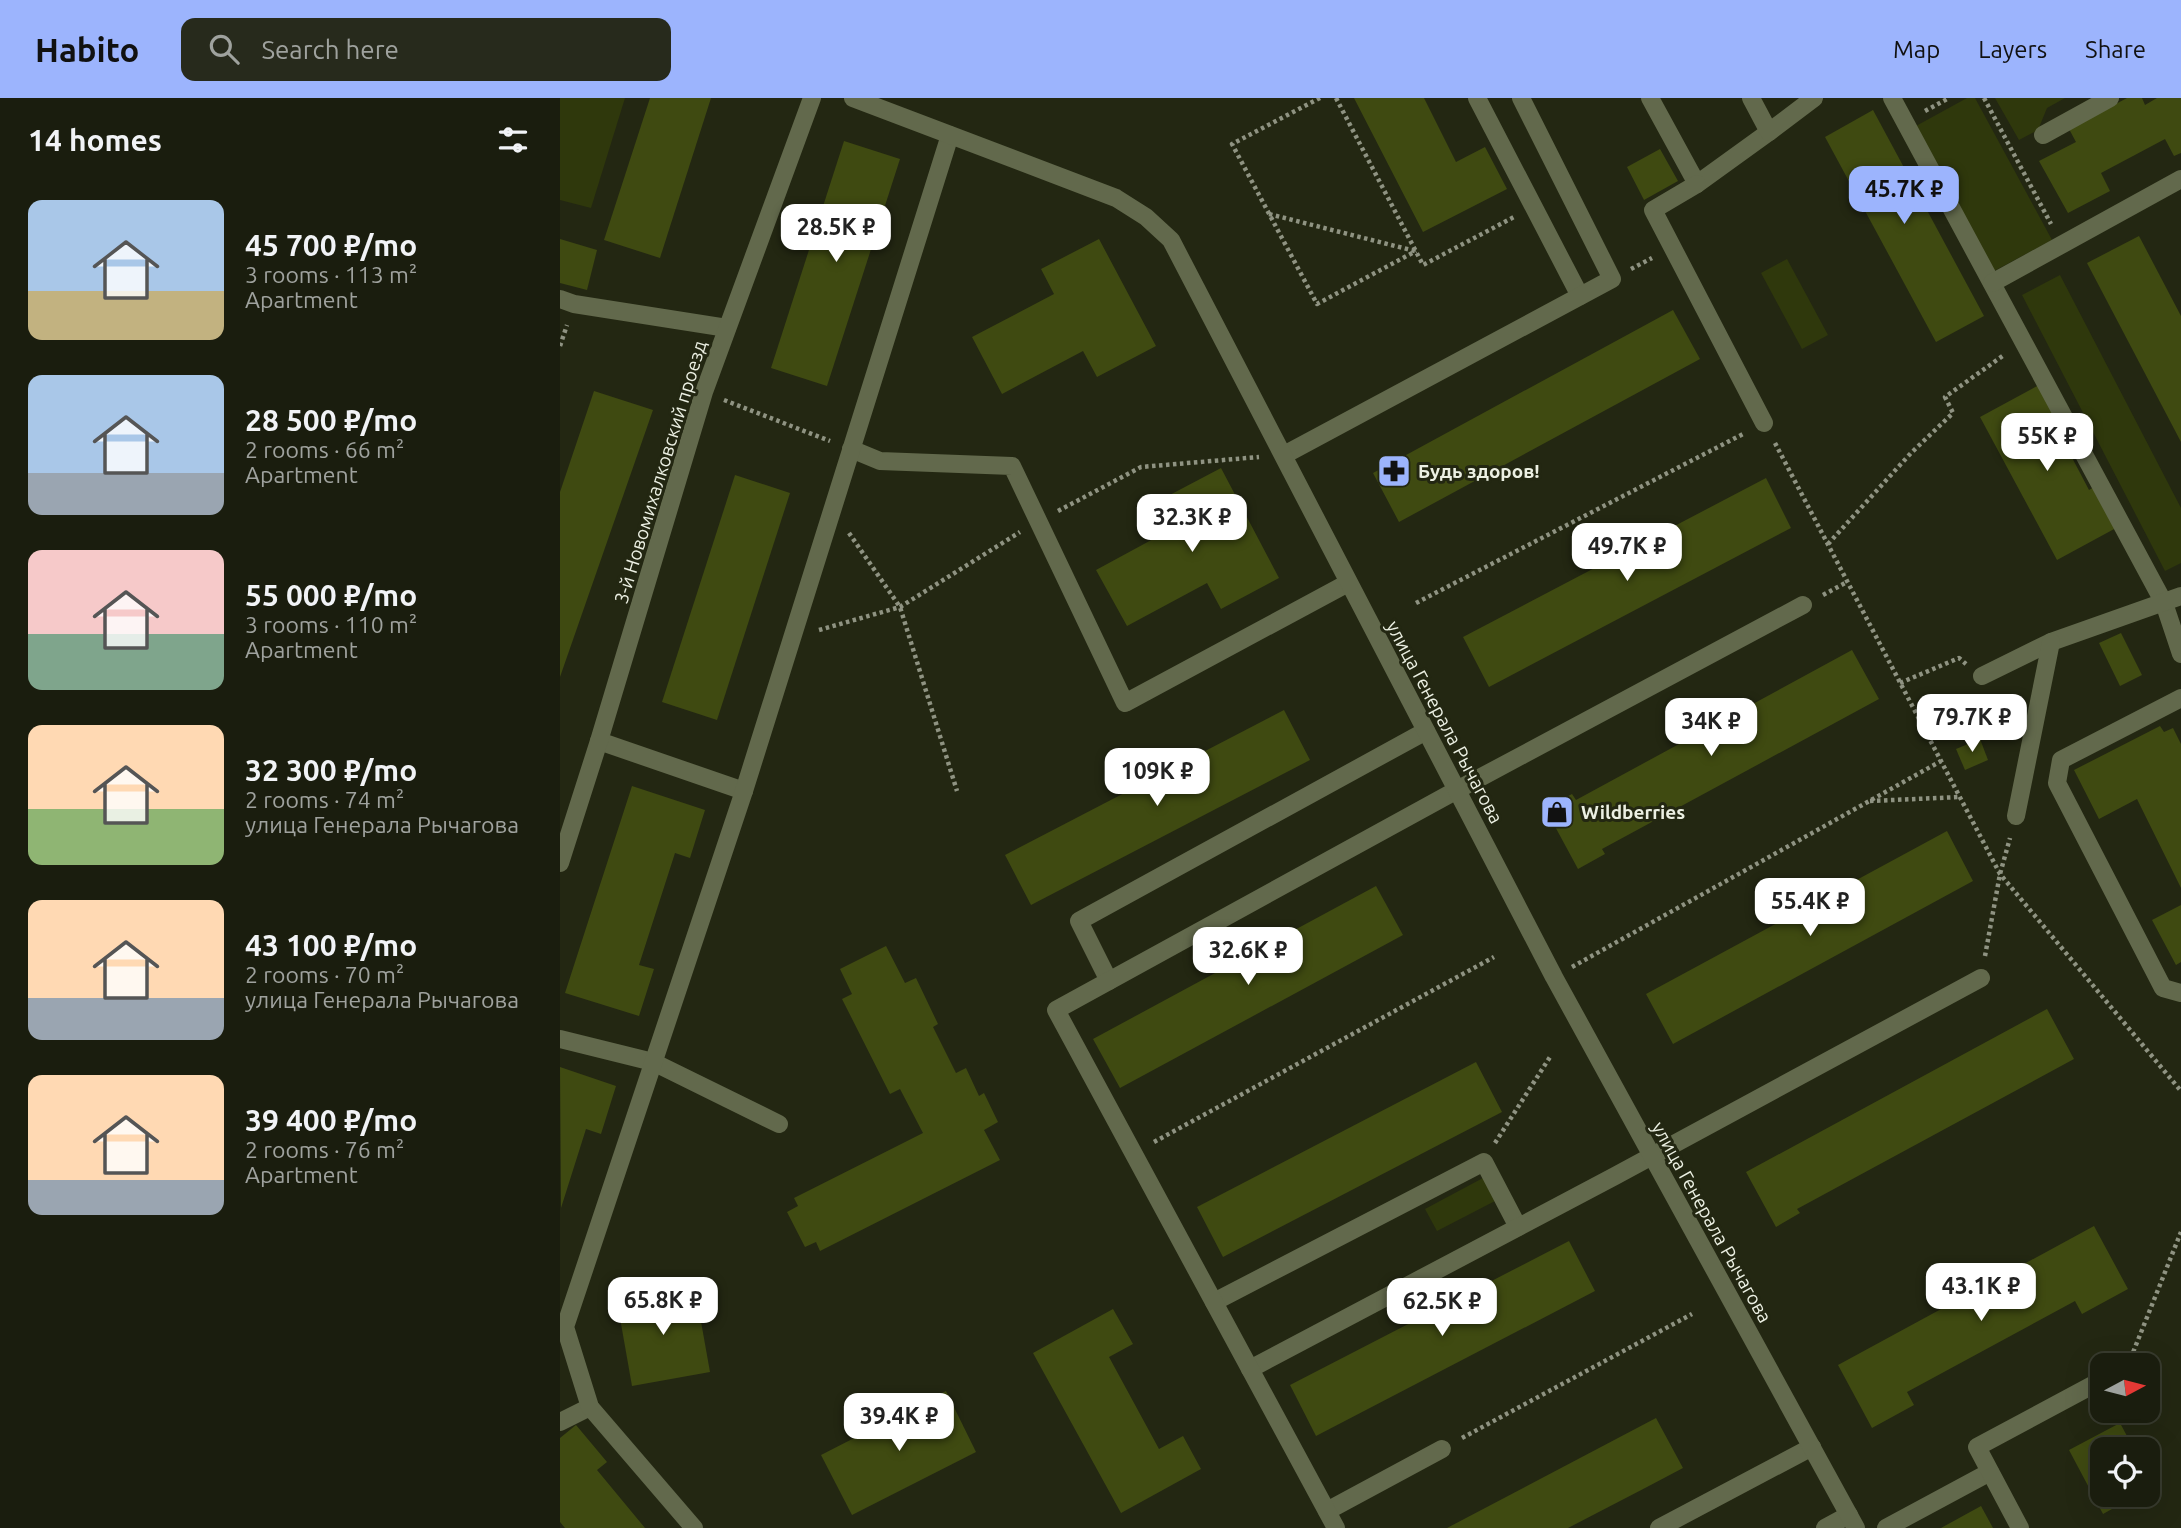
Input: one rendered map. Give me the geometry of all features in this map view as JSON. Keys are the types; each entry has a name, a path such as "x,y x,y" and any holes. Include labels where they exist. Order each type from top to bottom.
{"street":[{"name":"3-й Новомихалковский проезд","path":"560,863 704,391 812,98"},
{"name":"улица Генерала Рычагова","path":"853,98 1116,198 1146,217 1171,240 1554,977 1852,1522"},
{"path":"1478,98 1580,296"},
{"path":"1284,455 1612,279 1521,98"},
{"path":"1650,98 1697,184"},
{"path":"1751,98 1769,132"},
{"path":"1764,423 1653,209 1697,184 1814,98"},
{"path":"1892,98 2164,603 2181,654"},
{"path":"2043,135 2110,98"},
{"path":"694,1528 590,1407 562,1327 744,791 950,135"},
{"path":"1992,283 2181,179"},
{"path":"560,299 574,304 727,328"},
{"path":"850,449 880,461 1012,466 1125,703 1349,583"},
{"path":"1982,677 2051,642 2181,596"},
{"path":"1336,1528 1056,1010 1457,790 1804,605"},
{"path":"2016,816 2051,642"},
{"path":"2181,698 2062,760 2057,783 2163,988 2181,993"},
{"path":"1109,981 1079,921 1426,731"},
{"path":"599,741 744,791"},
{"path":"1250,1369 1981,978"},
{"path":"560,1040 653,1062 779,1124"},
{"path":"1214,1302 1484,1162 1518,1227"},
{"path":"2020,1528 1977,1447 2090,1386"},
{"path":"560,1422 590,1407"},
{"path":"1659,1528 1812,1447"},
{"path":"1327,1511 1442,1449"},
{"path":"1886,1528 1990,1472"},
{"path":"1825,1528 1852,1522"}],"path":[{"path":"1320,98 1232,144 1317,304 1416,251"},
{"path":"1336,98 1423,265 1533,207"},
{"path":"1984,98 2062,244"},
{"path":"1269,214 1416,251"},
{"path":"1612,279 1672,247"},
{"path":"1828,544 1952,412 1945,397 2024,341"},
{"path":"704,391 850,449"},
{"path":"1416,603 1764,423 2000,874 2181,1091"},
{"path":"832,509 900,607 957,791"},
{"path":"1900,683 1959,658 1982,677"},
{"path":"1554,977 1941,761"},
{"path":"1869,801 1960,797"},
{"path":"1981,978 2000,874 2016,816"},
{"path":"1133,1153 1494,957"},
{"path":"1484,1162 1550,1057"},
{"path":"2134,1353 2181,1233"},
{"path":"1442,1449 1692,1314"}],"green space":[{"path":"560,98 625,98 591,208 560,200"},
{"path":"1967,98 1975,98 2052,240 1994,271 1916,126"},
{"path":"1995,98 2065,98 2047,108 2038,130 2019,140"},
{"path":"1787,259 1828,335 1802,349 1761,273"},
{"path":"2060,275 2181,508 2181,563 2165,571 2022,295"},
{"path":"1483,1178 1495,1201 1437,1231 1425,1209"}],"building":[{"path":"650,98 711,98 660,258 604,240"},
{"path":"1354,98 1424,98 1456,162 1485,147 1507,189 1423,232"},
{"path":"2127,98 2142,98 2145,105 2157,98 2181,98 2181,153 2174,156 2165,139 2101,173 2110,191 2068,213 2039,161 2076,142 2069,129"},
{"path":"1873,110 1984,316 1936,342 1825,137"},
{"path":"844,141 900,159 827,386 771,368"},
{"path":"1660,149 1678,181 1644,200 1627,167"},
{"path":"2139,236 2181,316 2181,442 2087,263"},
{"path":"560,239 597,250 587,290 560,283"},
{"path":"1099,239 1156,346 1097,377 1083,351 1002,394 972,337 1054,294 1041,269"},
{"path":"1673,310 1700,359 1399,522 1373,473"},
{"path":"2039,385 2061,426 2057,429 2089,490 2094,487 2116,528 2057,560 1980,417"},
{"path":"594,391 653,410 560,677 560,492"},
{"path":"1221,468 1279,578 1221,609 1207,583 1127,626 1096,570 1179,525 1164,498"},
{"path":"735,475 790,493 717,720 662,702"},
{"path":"1766,478 1791,528 1489,687 1463,637"},
{"path":"2121,633 2142,675 2120,686 2099,643"},
{"path":"1852,650 1879,699 1602,849 1605,854 1578,869 1545,808 1572,794 1576,800"},
{"path":"1284,710 1310,760 1031,905 1005,855"},
{"path":"2160,726 2164,732 2173,728 2181,744 2181,888 2137,799 2099,819 2074,770"},
{"path":"1980,739 1988,760 1965,770 1956,749"},
{"path":"632,786 705,810 690,858 675,853 639,965 654,969 639,1016 565,993"},
{"path":"1947,831 1973,881 1673,1044 1646,994"},
{"path":"1376,886 1403,935 1120,1088 1093,1039"},
{"path":"2181,905 2181,962 2176,965 2152,920"},
{"path":"886,946 905,983 916,978 938,1024 933,1027 956,1073 966,1068 979,1096 984,1093 998,1122 984,1130 1000,1160 820,1251 816,1242 805,1247 787,1212 798,1206 794,1198 923,1133 900,1089 890,1094 842,999 852,994 840,969"},
{"path":"2047,1009 2074,1059 1797,1209 1800,1213 1776,1227 1746,1172"},
{"path":"1476,1062 1502,1112 1223,1257 1197,1207"},
{"path":"560,1067 616,1086 601,1134 586,1129 561,1208"},
{"path":"2094,1226 2128,1289 2082,1314 2075,1301 1907,1392 1914,1405 1872,1428 1838,1365"},
{"path":"1569,1241 1595,1291 1316,1436 1290,1385"},
{"path":"695,1288 710,1372 632,1386 617,1301"},
{"path":"1113,1309 1133,1344 1109,1357 1159,1449 1183,1436 1201,1469 1121,1513 1033,1353"},
{"path":"946,1391 976,1452 852,1515 821,1455"},
{"path":"1656,1418 1683,1468 1647,1487 1568,1528 1447,1528"},
{"path":"2120,1423 2128,1437 2094,1437"},
{"path":"576,1425 607,1462 597,1470 645,1528 565,1528 560,1522 560,1438"},
{"path":"2090,1439 2090,1490 2069,1450"},
{"path":"1981,1506 1993,1528 1941,1528"},
{"path":"2099,1507 2116,1507 2103,1514"}],"place":[{"name":"Будь здоров!","path":"1394,471"},
{"name":"Wildberries","path":"1557,812"}]}
